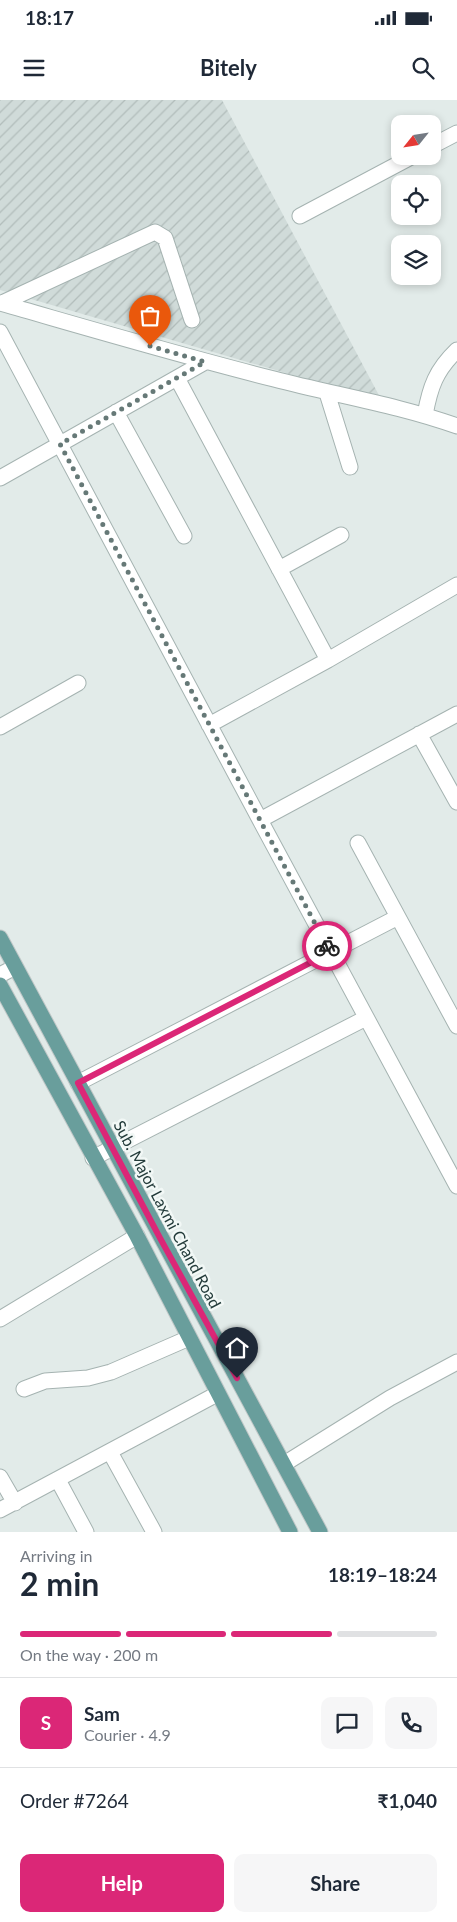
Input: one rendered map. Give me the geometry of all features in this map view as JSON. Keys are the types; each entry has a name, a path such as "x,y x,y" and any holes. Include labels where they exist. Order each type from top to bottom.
{"main road":[{"name":"Sub. Major Laxmi Chand Road","path":"0,938 284,1464 315,1530"},
{"path":"0,985 137,1236 290,1532"}],"street":[{"path":"441,141 457,133"},
{"path":"300,216 396,165"},
{"path":"1,303 155,232 165,238 192,320"},
{"path":"1,303 205,362 327,393 425,415 457,426"},
{"path":"0,332 457,1186"},
{"path":"425,415 432,383 444,363 457,350"},
{"path":"0,478 205,362"},
{"path":"177,378 328,660"},
{"path":"327,393 350,467"},
{"path":"116,412 184,536"},
{"path":"279,569 341,535"},
{"path":"209,725 328,660 457,585"},
{"path":"0,727 78,684"},
{"path":"260,820 457,714"},
{"path":"419,734 457,802"},
{"path":"358,843 457,1026"},
{"path":"78,1083 398,917"},
{"path":"0,975 15,967"},
{"path":"93,1158 366,1018"},
{"path":"0,1319 137,1236"},
{"path":"24,1389 46,1381 88,1378 111,1372 189,1338"},
{"path":"284,1464 390,1398 457,1362"},
{"path":"0,1510 217,1394"},
{"path":"110,1452 154,1532"},
{"path":"0,1477 15,1503"},
{"path":"58,1480 86,1532"}],"shaded area":[{"path":"0,100 222,100 382,401 0,290"}],"way so far":[{"path":"150,346 205,362 60,444 327,946"}],"route":[{"path":"237,1378 78,1083 331,952 327,946"}]}
